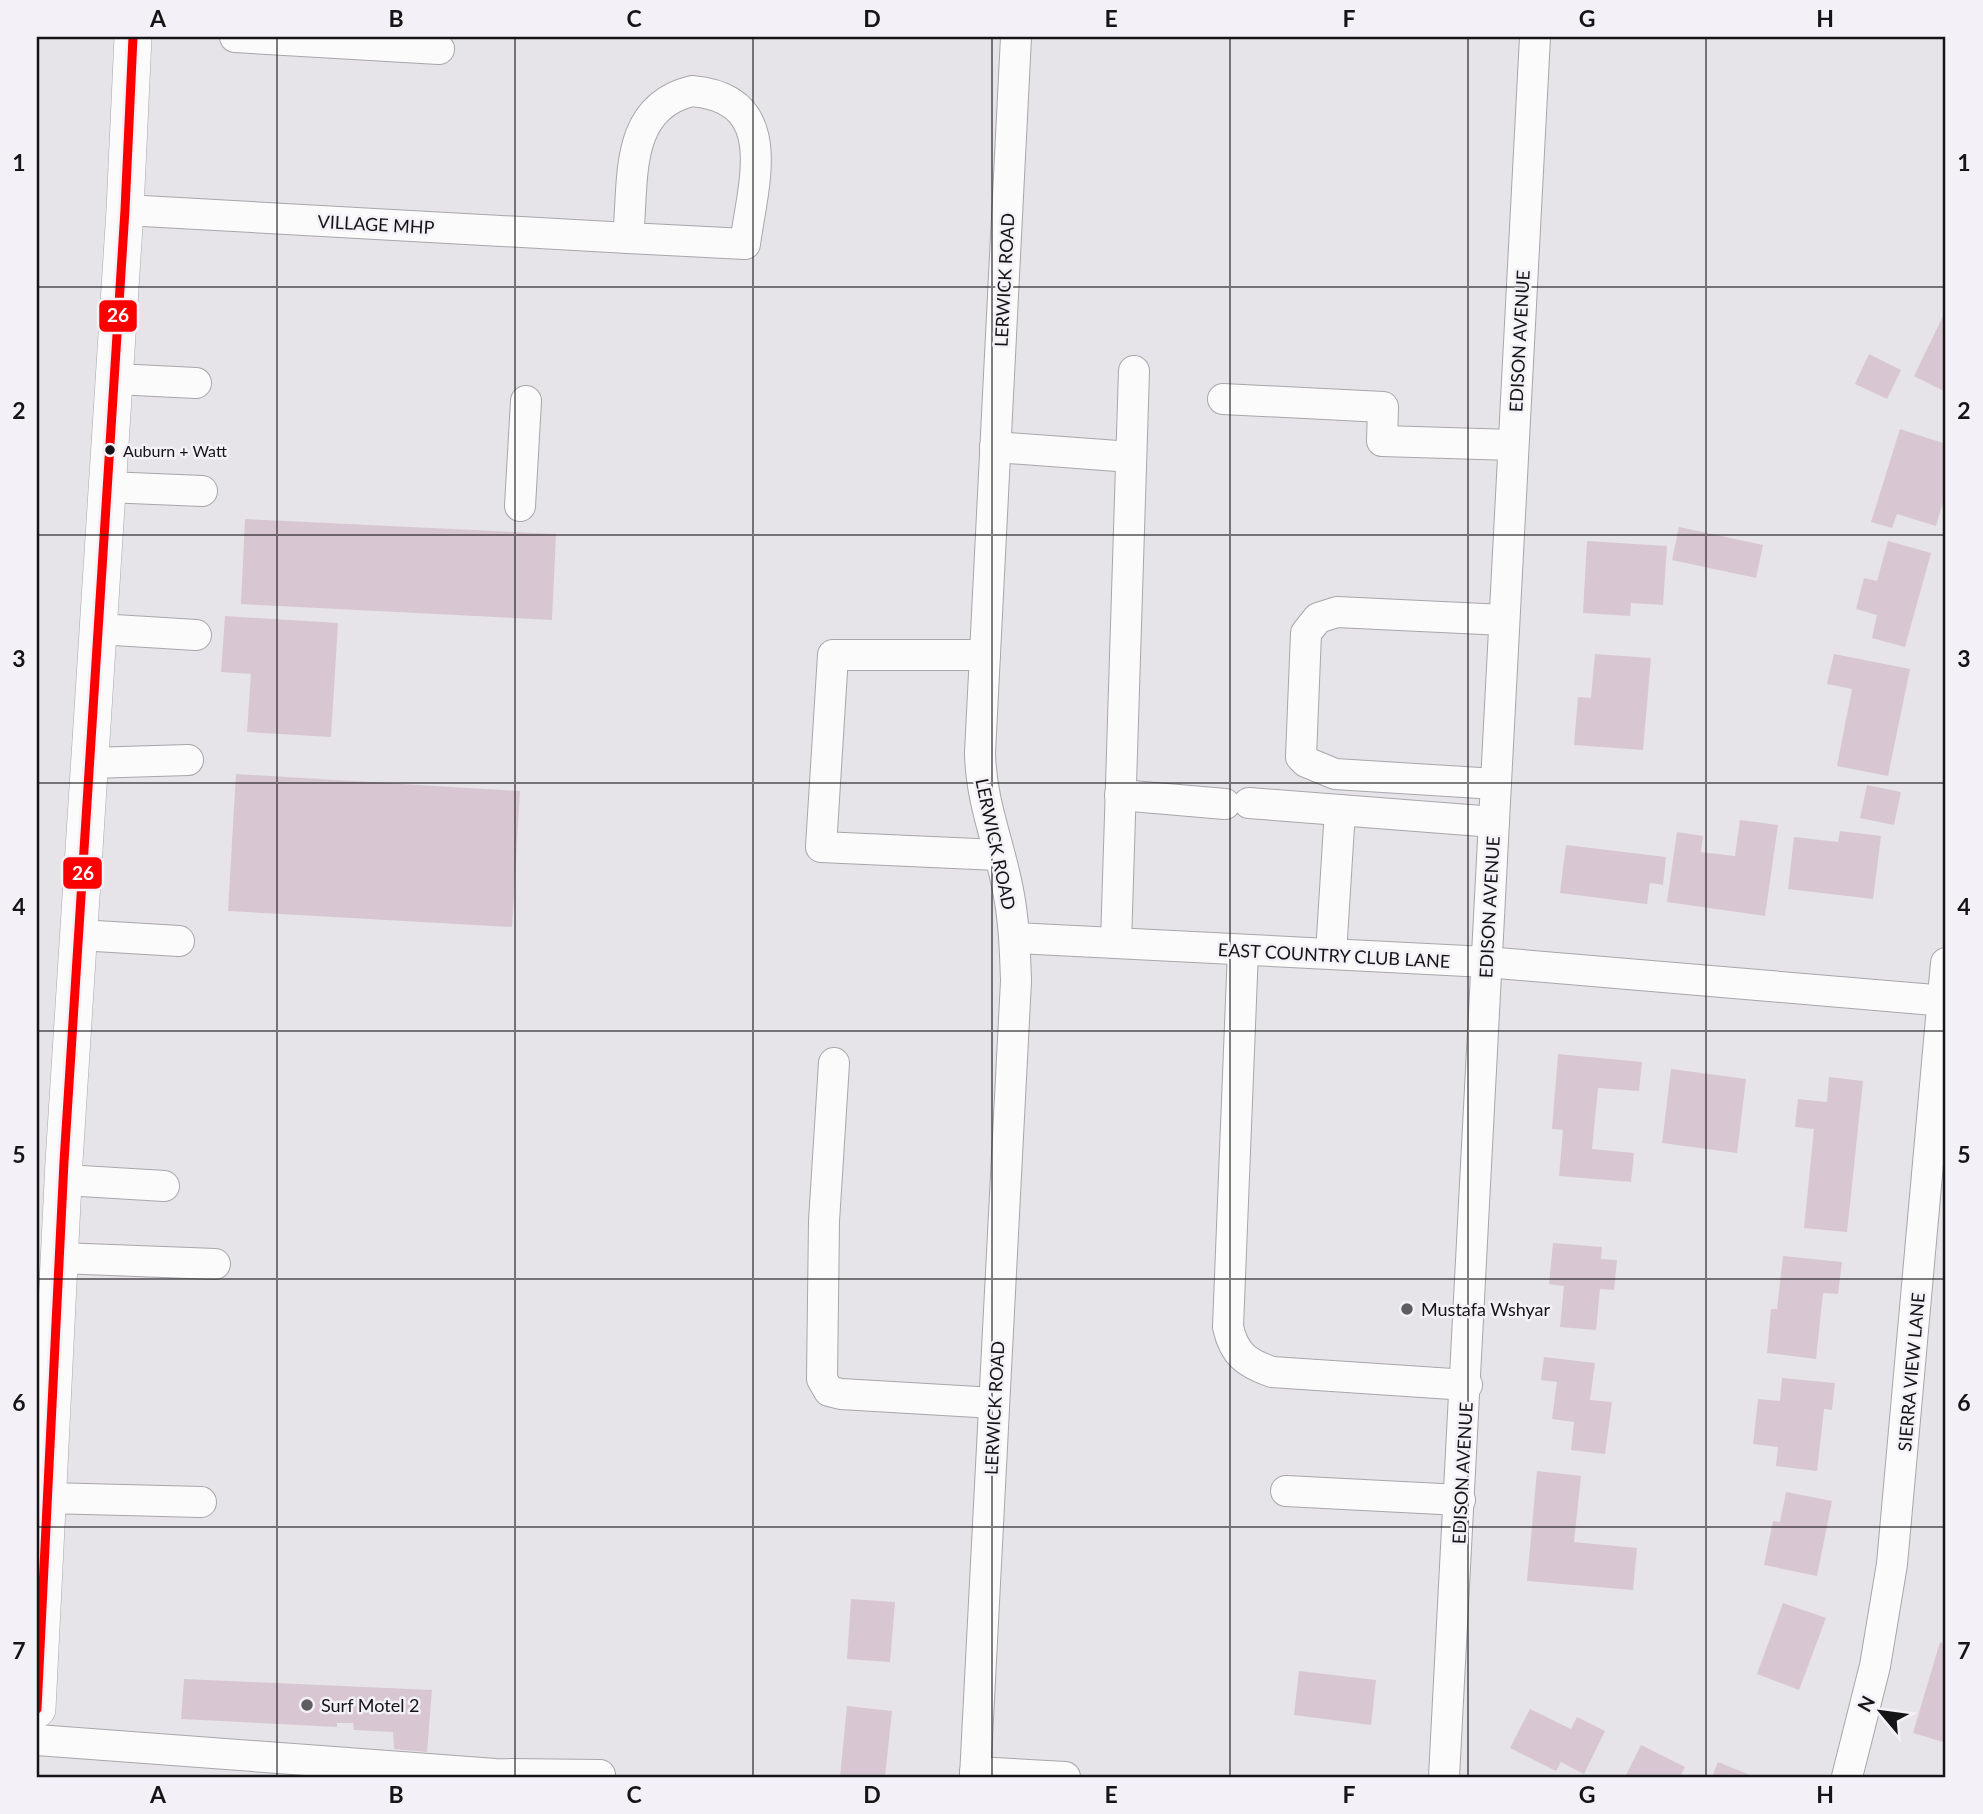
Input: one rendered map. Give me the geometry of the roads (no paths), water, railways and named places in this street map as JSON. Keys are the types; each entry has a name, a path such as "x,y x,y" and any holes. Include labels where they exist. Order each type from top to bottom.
{"main road":[{"path":"37,1709 59,1258 115,379 133,37"}],"street":[{"path":"235,37 439,49"},
{"name":"LERWICK ROAD","path":"975,1775 1016,981 1015,938 1008,888 981,775 1016,37"},
{"name":"EDISON AVENUE","path":"1444,1777 1461,1500 1486,962 1535,37"},
{"name":"VILLAGE MHP","path":"125,210 628,238 745,244 757,146 753,128 743,112 728,100 710,93 692,91 673,96 657,106 645,121 638,139 628,238"},
{"path":"1116,943 1133,371"},
{"path":"115,379 196,383"},
{"path":"1223,399 1383,407 1382,441 1513,445"},
{"path":"520,506 526,401"},
{"path":"995,447 1131,457"},
{"path":"107,487 202,491"},
{"path":"1496,784 1335,774 1306,762 1301,757 1306,633 1318,618 1337,612 1504,620"},
{"path":"98,629 196,635"},
{"path":"985,655 833,655 821,847 998,855"},
{"path":"90,763 188,760"},
{"path":"1120,795 1494,822"},
{"path":"1331,954 1340,810"},
{"path":"79,935 179,941"},
{"name":"EAST COUNTRY CLUB LANE","path":"1015,938 1486,962 1944,1001"},
{"path":"1243,950 1228,1327 1232,1343 1250,1364 1272,1372 1467,1385"},
{"name":"SIERRA VIEW LANE","path":"1847,1777 1875,1666 1892,1564 1946,963"},
{"path":"834,1063 824,1221 822,1379 829,1391 841,1394 994,1402"},
{"path":"65,1180 164,1186"},
{"path":"59,1258 215,1264"},
{"path":"1286,1491 1461,1500"},
{"path":"47,1497 201,1502"},
{"path":"37,1740 495,1774 600,1775"},
{"path":"975,1775 1065,1777"}],"place":[{"name":"Auburn + Watt","path":"110,450"},
{"name":"Mustafa Wshyar","path":"1407,1309"},
{"name":"Surf Motel 2","path":"307,1705"}]}
